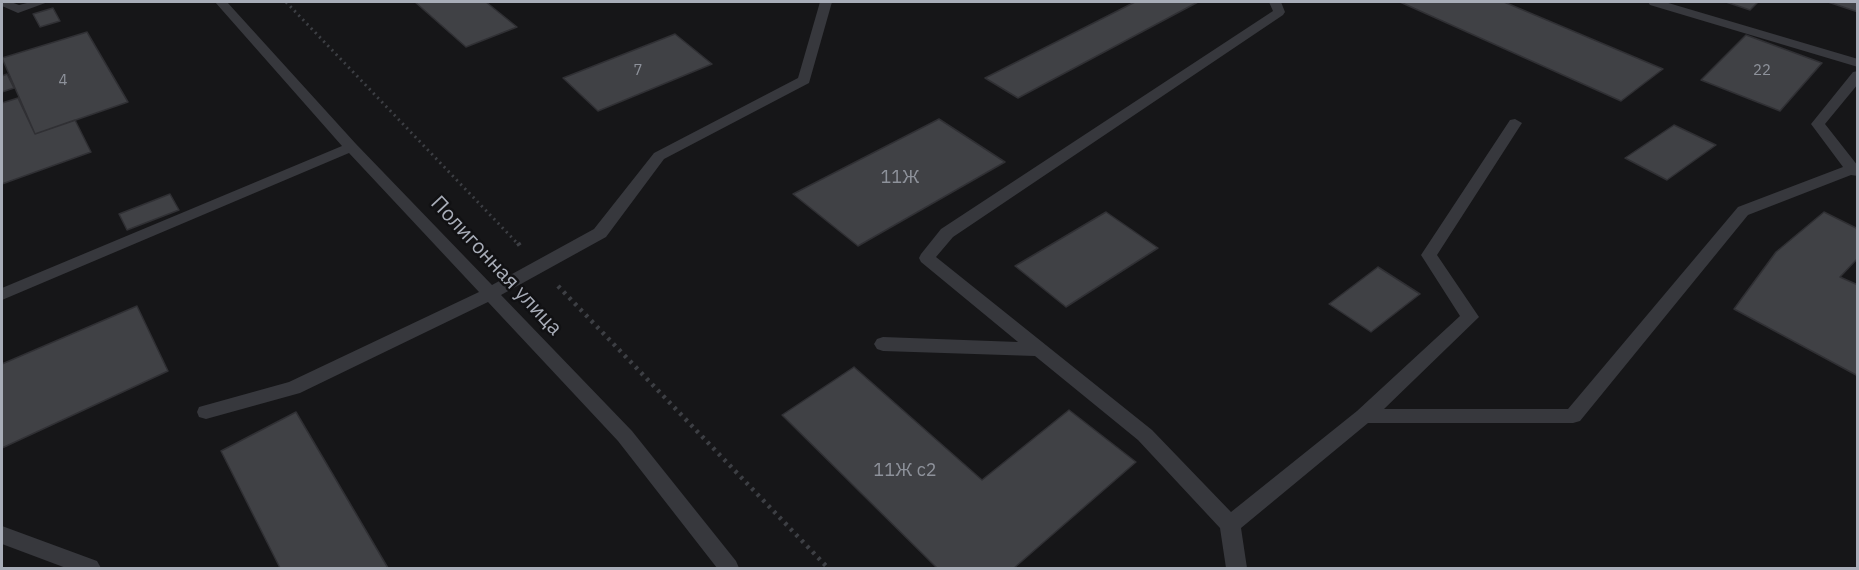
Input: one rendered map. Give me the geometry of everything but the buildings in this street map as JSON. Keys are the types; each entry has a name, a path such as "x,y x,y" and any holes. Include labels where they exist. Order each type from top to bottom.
{"lane":[{"path":"2,2 18,9 42,2"},
{"name":"Полигонная улица","path":"221,2 351,147 625,436 729,568"},
{"path":"206,412 294,388 491,293 600,233 659,156 804,80 826,2"},
{"path":"1236,568 1230,525 1145,435 1037,350 927,258 947,233 1279,12 1275,2"},
{"path":"1654,2 1857,63"},
{"path":"1365,416 1573,417 1743,211 1855,170 1818,124 1857,75"},
{"path":"1230,525 1365,416 1470,317 1429,255 1515,123"},
{"path":"2,294 351,147"},
{"path":"883,344 1037,350"},
{"path":"2,535 90,568"}]}
